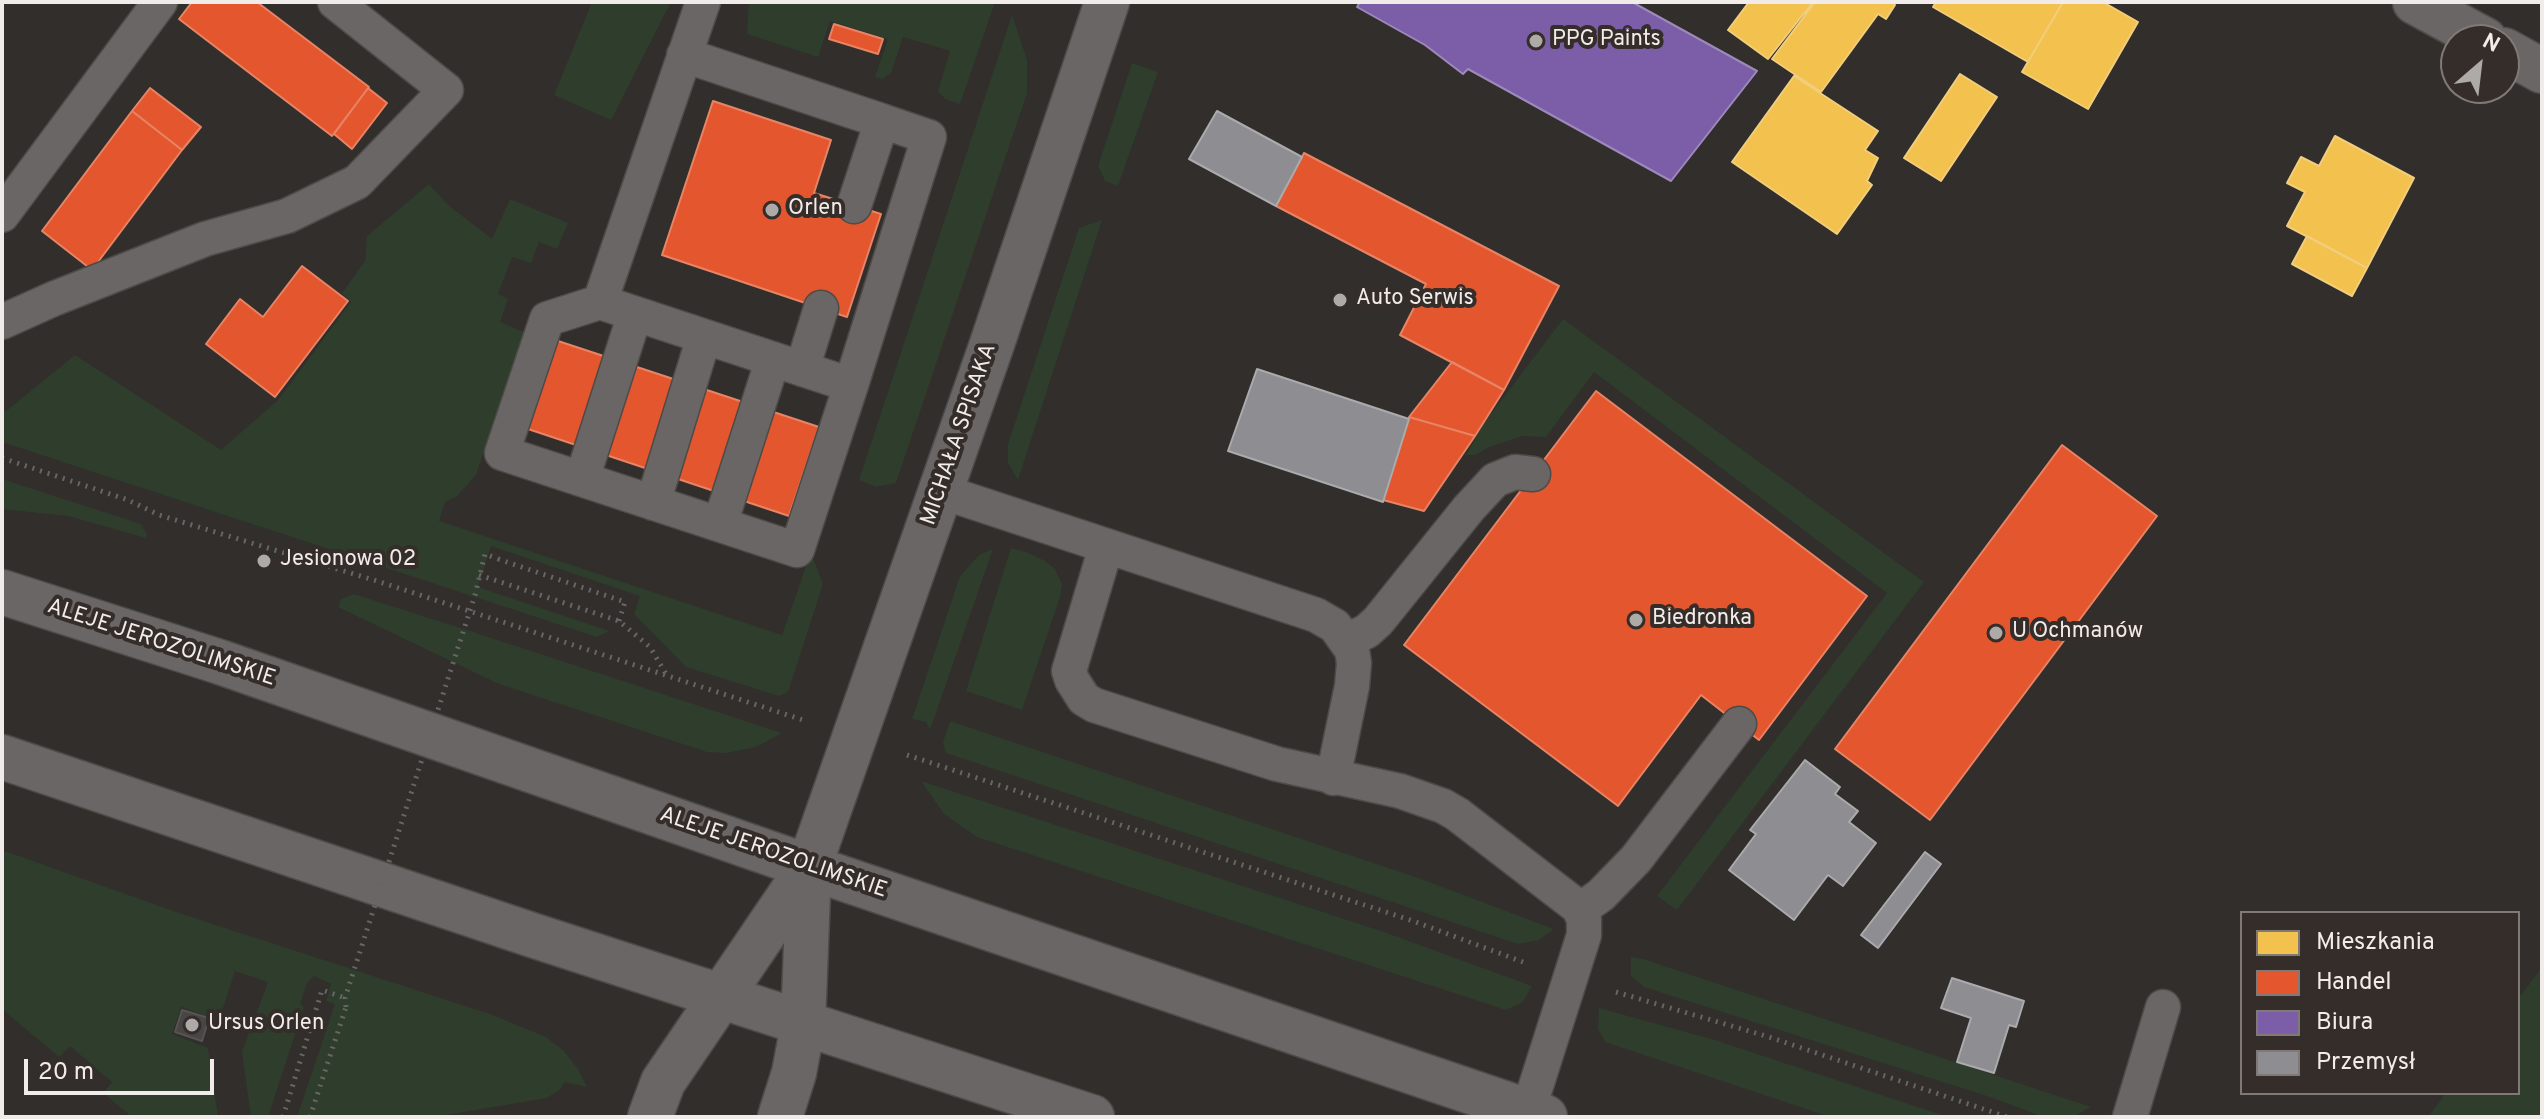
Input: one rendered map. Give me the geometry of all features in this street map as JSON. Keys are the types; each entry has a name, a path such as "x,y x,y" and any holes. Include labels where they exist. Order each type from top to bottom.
{"main road":[{"name":"MICHAŁA SPISAKA","path":"650,1117 663,1082 809,867 1107,2"},
{"path":"2415,2 2456,24"},
{"path":"2520,59 2542,71"},
{"name":"ALEJE JEROZOLIMSKIE","path":"2,592 220,662 809,867 1536,1114"},
{"path":"2,757 803,1025 1092,1117"},
{"name":"MICHAŁA SPISAKA","path":"780,1117 794,1073 803,1025 809,867"}],"lane":[{"path":"2,215 160,2"},
{"path":"2,322 205,239 287,216 357,182 446,90 335,2"},
{"path":"600,302 703,2"},
{"path":"684,55 929,137 851,385 797,550 502,453 547,319 600,302 851,385"},
{"path":"854,206 882,121"},
{"path":"720,524 787,364 821,308"},
{"path":"582,479 635,314"},
{"path":"653,503 704,337"},
{"path":"1347,641 1367,631 1378,621 1487,487 1515,472 1533,474"},
{"path":"940,491 1316,615 1335,626 1347,641 1354,663 1333,778"},
{"path":"1106,547 1069,671 1084,699 1094,705 1277,764 1400,791 1450,810 1580,910 1584,935 1536,1114"},
{"path":"1580,910 1601,895 1636,859 1739,724"},
{"path":"2130,1117 2163,1007"}],"path":[{"path":"2,458 128,500 159,515 377,581 805,721"},
{"path":"310,1117 485,554 625,602 619,621"},
{"path":"479,575 619,621 650,647 666,674"},
{"path":"910,756 1413,921 1530,965"},
{"path":"1604,988 1756,1032 2007,1117"},
{"path":"283,1117 322,990 345,998"}],"green space":[{"path":"592,2 671,2 611,120 554,95"},
{"path":"749,2 995,2 960,104 945,99 938,91 950,51 903,37 891,73 882,79 875,77 888,39 830,21 818,57 747,34"},
{"path":"1012,15 1027,60 1027,93 896,483 876,487 859,480"},
{"path":"1132,63 1158,72 1118,186 1105,181 1098,166"},
{"path":"429,184 447,204 492,239 510,199 568,223 557,249 539,242 531,263 512,257 498,294 508,299 500,322 524,332 476,475 457,496 445,502 439,521 782,635 811,552 823,584 788,692 779,696 686,667 634,614 640,596 491,546 478,587 609,631 597,637 2,442 2,410 6,411 75,355 221,450 278,400 351,302 342,293 365,261 367,236"},
{"path":"1102,220 1018,480 1008,463 1008,444 1079,228"},
{"path":"1563,319 1924,582 1677,910 1657,896 1887,593 1594,372 1546,437 1523,436 1475,455 1466,455 1484,423"},
{"path":"2,479 141,524 146,538 68,516 2,509"},
{"path":"1011,548 1045,561 1055,569 1062,584 1022,710 966,691"},
{"path":"993,549 930,730 926,722 912,719 960,576 979,555"},
{"path":"354,594 782,733 756,747 727,753 707,752 499,684 338,607 341,599"},
{"path":"950,721 1424,880 1554,929 1539,940 1518,944 946,753 943,742"},
{"path":"921,781 1384,932 1532,986 1523,1002 1506,1010 977,837 944,814"},
{"path":"2,850 182,914 490,1014 546,1037 564,1051 587,1087 564,1082 561,1089 547,1098 434,1117 297,1117 335,1004 326,1001 331,984 314,976 307,983 300,1004 304,1007 268,1117 251,1117 242,1052 268,982 235,971 219,1020 181,1007 172,1034 208,1048 218,1117 132,1117 103,1093 112,1082 70,1046 59,1057 2,1009"},
{"path":"1631,957 2091,1107 2073,1117 2043,1117 1990,1097 1644,987 1631,976"},
{"path":"2542,967 2542,1117 2428,1117 2444,1095 2520,1095 2520,996"},
{"path":"1599,1008 1715,1040 1948,1117 1830,1117 1605,1042 1598,1029"}],"building: Mieszkania":[{"path":"1749,2 1813,2 1768,59 1728,30"},
{"path":"1815,2 1891,2 1895,5 1886,19 1878,14 1821,92 1772,59"},
{"path":"1936,2 2063,2 2028,62 1933,7"},
{"path":"2063,2 2103,2 2138,22 2088,109 2022,72"},
{"path":"1960,74 1997,97 1941,181 1904,158"},
{"path":"1794,76 1878,131 1865,150 1878,158 1867,181 1872,185 1837,234 1732,162"},
{"path":"2335,136 2414,178 2367,268 2287,226 2305,192 2287,183 2301,157 2319,166"},
{"path":"2307,236 2367,268 2352,296 2292,264"}],"building: Handel":[{"path":"192,2 257,2 369,87 332,136 179,19"},
{"path":"834,24 883,39 878,54 829,39"},
{"path":"150,88 201,127 182,150 132,111"},
{"path":"368,88 387,103 352,149 334,134"},
{"name":"Orlen","path":"713,101 831,140 814,193 881,214 847,317 662,255"},
{"path":"132,111 182,150 92,270 42,231"},
{"path":"1304,153 1559,286 1504,390 1400,335 1426,284 1276,206"},
{"path":"302,266 348,301 275,397 206,344 240,299 263,317"},
{"path":"555,340 819,427 789,516 525,428"},
{"path":"1452,362 1504,390 1475,436 1409,417"},
{"name":"Biedronka","path":"1596,391 1867,596 1759,740 1701,695 1618,806 1404,645"},
{"path":"1409,417 1475,436 1424,511 1383,500"},
{"name":"U Ochmanów","path":"2062,445 2157,516 1930,820 1835,749"}],"building: Biura":[{"path":"1360,2 1632,2 1757,71 1671,181 1468,69 1463,74 1425,45 1357,7"}],"building: Przemysł":[{"path":"1217,111 1302,157 1276,206 1189,159"},
{"path":"1257,369 1409,419 1383,502 1228,451"},
{"path":"1805,760 1840,787 1835,794 1858,811 1849,822 1876,843 1843,886 1828,875 1794,920 1729,870 1756,834 1750,830"},
{"path":"1925,852 1941,864 1878,948 1861,935"},
{"path":"1952,978 2024,1001 2016,1027 2009,1025 1994,1073 1957,1062 1971,1018 1941,1008"}],"building: Inne":[{"name":"Ursus Orlen","path":"182,1010 209,1018 202,1041 175,1032"}],"place":[{"name":"PPG Paints","path":"1536,41"},
{"name":"Orlen","path":"772,210"},
{"name":"Auto Serwis","path":"1340,300"},
{"name":"Jesionowa 02","path":"264,561"},
{"name":"Biedronka","path":"1636,620"},
{"name":"U Ochmanów","path":"1996,633"},
{"name":"Ursus Orlen","path":"192,1025"}]}
